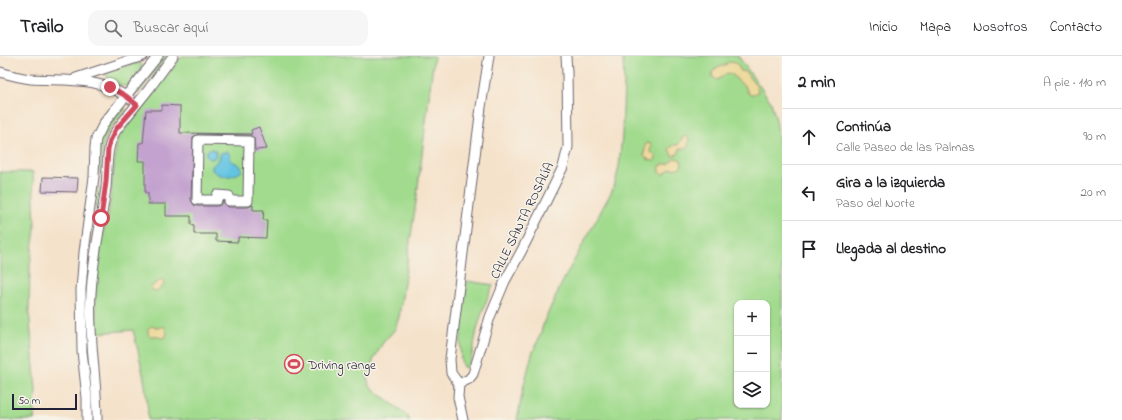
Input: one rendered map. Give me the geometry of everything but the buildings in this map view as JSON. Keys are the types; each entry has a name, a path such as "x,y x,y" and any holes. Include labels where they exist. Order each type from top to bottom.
{"street":[{"path":"71,79 143,56"},
{"path":"87,420 87,398 82,344 81,290 84,252 94,177 95,147 101,128 158,56"},
{"path":"97,420 91,326 91,294 96,247 106,182 108,149 116,129 137,105 173,56"},
{"path":"463,420 458,397 459,384 451,373 450,359 481,107 489,56"},
{"name":"CALLE SANTA ROSALÍA","path":"459,384 469,379 473,374 490,316 505,281 529,237 563,167 568,147 566,56"},
{"path":"0,72 30,78 71,79 98,83 110,87 126,96 137,105"},
{"path":"198,140 249,141 248,201 229,201 229,196 217,196 217,200 197,200 198,140"}],"green space":[{"path":"160,56 167,56 139,93 135,94 134,91"},
{"path":"182,56 434,56 417,195 399,317 395,329 382,344 367,377 369,385 407,415 410,420 148,420 145,386 133,330 97,333 95,299 97,274 100,244 108,217 117,140"},
{"path":"623,56 738,56 771,102 776,120 782,165 782,420 517,420 532,354 545,319 563,281 614,187 619,167 624,85"},
{"path":"140,62 142,67 129,86 117,84 107,77 105,72"},
{"path":"124,107 126,110 110,129 104,141 101,175 98,171 100,135 121,108"},
{"path":"0,172 33,172 35,229 30,265 29,311 36,390 34,420 0,420"},
{"path":"98,188 102,189 100,206 95,208 95,206"},
{"path":"467,281 493,285 481,316 472,354 466,368 463,367 460,350"}],"sand":[{"path":"728,62 736,63 741,71 746,72 751,80 756,84 758,92 751,95 748,93 745,86 732,74 728,73 717,80 713,77 712,73 717,67 725,66"},
{"path":"686,136 689,139 688,147 680,149 678,154 672,156 669,149 674,145 678,145 683,137"},
{"path":"646,143 651,144 650,152 655,155 656,159 654,161 649,160 644,155"},
{"path":"674,158 681,160 682,165 679,168 670,169 664,174 659,173 660,166 669,164"},
{"path":"163,280 164,285 157,291 152,290 151,287 157,282"},
{"path":"151,326 158,328 164,326 167,333 166,337 161,338 150,336 148,334 148,329"}],"water":[{"path":"209,149 213,149 215,150 215,158 209,159 206,156 206,152"},
{"path":"228,152 230,154 231,161 240,166 242,171 235,175 223,176 212,170 212,166 218,161 221,153"}],"place":[{"name":"Driving range","path":"294,364"}],"route":[{"path":"101,218 104,203 108,149 110,141 116,129 137,105 126,96 110,87"}]}
